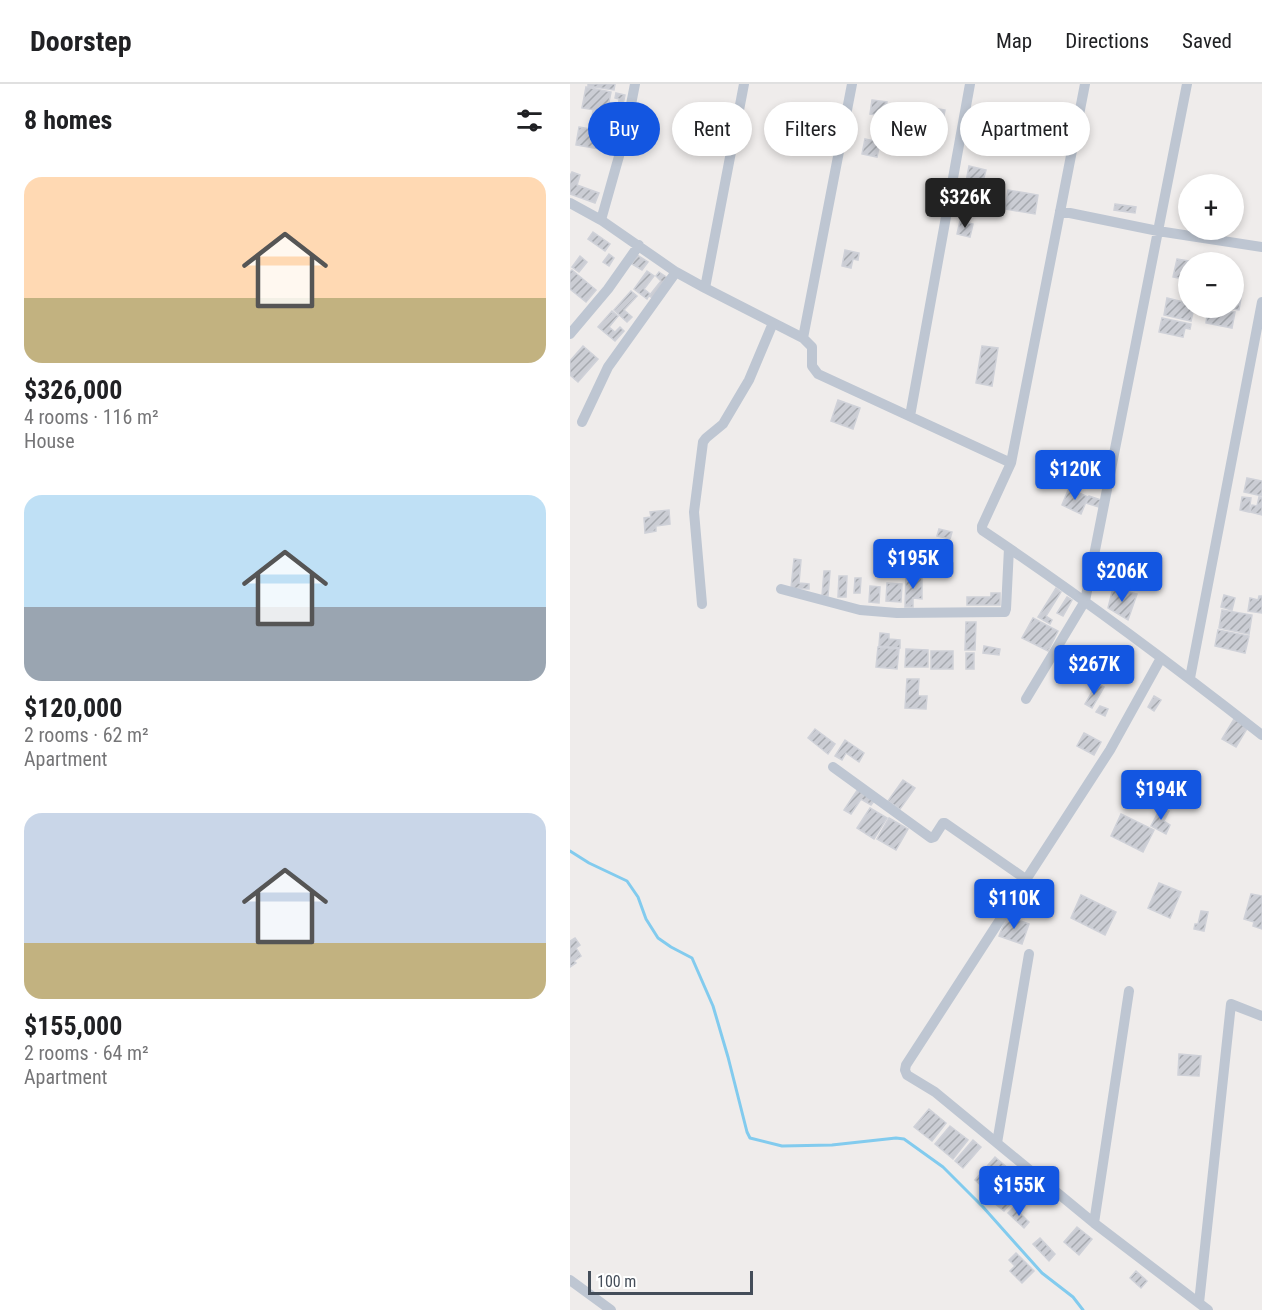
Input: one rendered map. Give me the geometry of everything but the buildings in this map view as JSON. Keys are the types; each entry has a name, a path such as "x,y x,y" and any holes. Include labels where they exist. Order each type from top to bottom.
{"street":[{"path":"601,220 635,84"},
{"path":"705,288 744,84"},
{"path":"803,338 852,84"},
{"path":"967,102 970,84"},
{"path":"1081,102 1085,84"},
{"path":"1026,699 1085,601 1187,84"},
{"path":"910,416 960,142"},
{"path":"1071,156 1011,463 981,528 1190,678 1262,735"},
{"path":"570,203 601,220 676,272 803,338 812,347 812,366 818,374 1011,463"},
{"path":"1060,211 1158,231 1262,248"},
{"path":"570,334 608,290 639,245"},
{"path":"582,422 608,367 676,272"},
{"path":"1190,678 1262,302"},
{"path":"702,604 694,512 703,442 723,424 744,389 773,323"},
{"path":"781,589 860,610 897,613 1005,612 1009,548"},
{"path":"1161,658 1110,750 904,1070 907,1075 935,1092 1094,1224 1204,1306"},
{"path":"833,767 931,838 945,823 1027,880"},
{"path":"997,1143 1029,954"},
{"path":"1094,1224 1129,991"},
{"path":"1204,1306 1232,1004 1262,1016"},
{"path":"570,1280 611,1310"}],"waterway":[{"path":"570,851 627,881 638,897 646,919 658,938 692,958 713,1006 750,1138 782,1146 832,1145 904,1139 943,1167 983,1207 1042,1273 1073,1297 1083,1310"}]}
